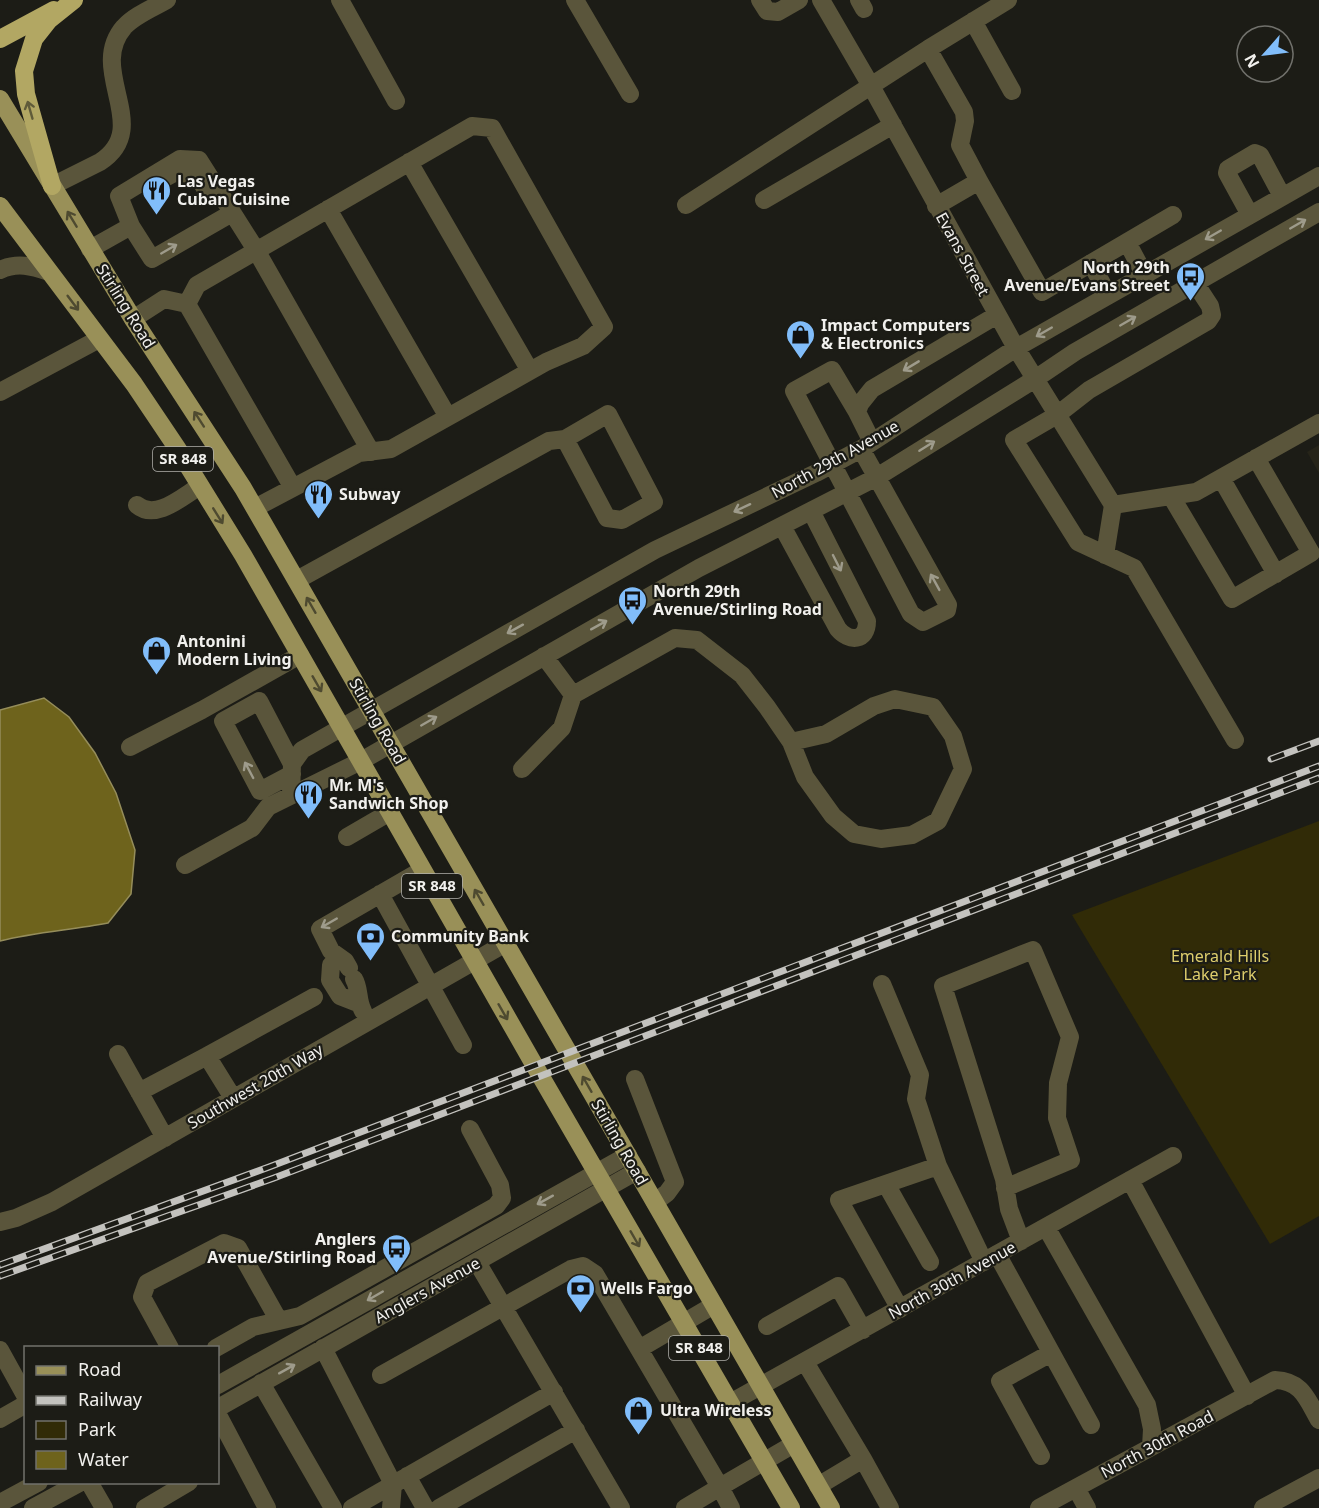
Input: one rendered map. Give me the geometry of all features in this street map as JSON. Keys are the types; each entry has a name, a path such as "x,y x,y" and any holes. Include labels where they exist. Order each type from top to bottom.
{"highway":[{"path":"0,39 73,0"},
{"path":"52,186 26,94 24,71 34,39 49,20 73,0"}],"main road":[{"name":"Stirling Road","path":"0,99 133,319 255,508 831,1508"},
{"name":"SR 848","path":"0,206 134,384 200,486 300,655 791,1508"}],"street":[{"path":"52,186 100,162 116,146 123,128 111,71 112,49 118,36 131,21 167,0"},
{"path":"340,0 396,101"},
{"path":"575,0 630,94"},
{"path":"760,0 767,11 778,12 799,0"},
{"name":"Evans Street","path":"820,0 893,125 1016,348 1113,505"},
{"path":"686,206 928,49 1008,0"},
{"path":"973,21 1012,91"},
{"path":"928,49 964,112 965,121 960,145 1042,292 1173,215"},
{"path":"764,200 893,125"},
{"path":"187,304 197,285 472,126 492,128 604,327 583,346 530,371 391,449 359,453 255,508"},
{"path":"1250,214 1227,173 1228,169 1255,153 1260,155 1282,196"},
{"path":"229,208 152,259 131,226 119,196 180,159 199,160 256,250 371,452"},
{"path":"409,162 530,371"},
{"name":"North 29th Avenue","path":"292,769 259,701 223,721 260,791 292,769 302,750 655,550 833,464 867,445 1016,348 1319,176"},
{"path":"936,206 979,181"},
{"path":"328,209 448,417"},
{"name":"North 29th Avenue","path":"184,865 252,828 268,807 361,761 699,568 877,477 1035,380 1075,352 1319,212"},
{"path":"90,249 131,226"},
{"path":"1126,242 1144,274"},
{"path":"1091,263 1108,295"},
{"path":"0,270 21,265 49,272"},
{"path":"1195,283 1210,306 1212,315 1208,321 1089,390 1057,415 1014,440 1078,542 1134,568 1235,740"},
{"path":"133,319 164,299 187,304 293,488"},
{"path":"856,412 872,389 997,315"},
{"path":"0,392 99,339"},
{"path":"832,370 856,412 877,477 948,605 947,610 923,622 911,614 794,391 832,370"},
{"path":"297,580 549,441 565,439 608,414 654,502 622,520 607,518 565,439"},
{"path":"1105,555 1113,505 1196,492 1319,423"},
{"path":"1171,496 1232,599 1311,553 1256,458"},
{"path":"1221,478 1276,574"},
{"path":"137,505 144,511 153,512 200,486"},
{"path":"782,526 838,628 844,636 850,639 857,638 867,629 867,621 811,511"},
{"path":"522,770 562,728 573,695 675,638 697,640 742,675 791,742 805,777 833,816 854,834 881,839 912,835 938,820 963,769 954,736 933,707 895,699 874,706 826,734 791,742"},
{"path":"130,747 300,655"},
{"path":"544,656 573,695"},
{"path":"291,795 292,769"},
{"path":"347,837 390,812"},
{"path":"369,1021 320,928 423,870"},
{"path":"380,894 463,1044"},
{"name":"Southwest 20th Way","path":"0,1222 16,1218 52,1202 506,943"},
{"path":"1005,1188 1071,1160 1056,1118 1058,1083 1070,1036 1033,950 943,986 1005,1188 1009,1209 1021,1241"},
{"path":"882,984 920,1075 916,1099 938,1166 991,1258 1051,1353 1091,1425"},
{"path":"139,1092 314,997"},
{"path":"118,1054 165,1137"},
{"path":"207,1056 233,1098"},
{"path":"636,1079 675,1182 655,1202"},
{"path":"218,1346 253,1327 300,1316 496,1206 502,1198 500,1185 470,1129"},
{"name":"North 30th Avenue","path":"730,1403 1173,1156"},
{"name":"Anglers Avenue","path":"221,1386 443,1257 597,1172 632,1163"},
{"name":"Anglers Avenue","path":"219,1407 606,1188 632,1163"},
{"path":"900,1309 839,1200 938,1166"},
{"path":"1130,1180 1247,1396"},
{"path":"886,1184 930,1262"},
{"path":"1046,1227 1147,1404 1152,1429 1151,1447"},
{"path":"436,1239 443,1257"},
{"path":"169,1346 142,1297 147,1283 224,1243 238,1248 279,1321"},
{"path":"477,1262 621,1508"},
{"path":"381,1375 571,1269 583,1266 595,1274 731,1508"},
{"path":"767,1326 838,1286 863,1329"},
{"path":"639,1349 714,1305"},
{"path":"323,1348 400,1480 425,1508"},
{"path":"0,1350 24,1393"},
{"path":"1041,1456 1000,1381 1051,1353"},
{"path":"805,1362 890,1508"},
{"name":"North 30th Road","path":"1039,1508 1275,1380 1287,1381 1299,1387 1319,1420"},
{"path":"261,1383 333,1508"},
{"path":"352,1508 554,1392"},
{"path":"0,1419 24,1405"},
{"path":"219,1417 267,1508"},
{"path":"439,1508 576,1430"},
{"path":"685,1508 794,1444"},
{"path":"818,1486 863,1459"},
{"path":"1263,1508 1319,1478"},
{"path":"391,1508 400,1480"},
{"path":"0,1503 35,1484"},
{"path":"33,1508 77,1484"},
{"path":"90,1484 104,1508"},
{"path":"145,1508 186,1484"},
{"path":"1076,1488 1087,1508"}],"shaded area":[{"path":"1319,445 1319,473 1307,452"}],"green space":[{"name":"Emerald Hills Lake Park","path":"1319,821 1319,1216 1270,1244 1072,915"}],"water":[{"path":"44,698 69,717 95,753 116,793 135,850 131,894 108,923 0,941 0,710"}],"railway":[{"path":"1271,759 1319,741"},
{"path":"0,1265 269,1167 1319,766"},
{"path":"0,1276 274,1178 1319,778"}],"place":[{"name":"Las Vegas Cuban Cuisine","path":"156,216"},
{"name":"North 29th Avenue/Evans Street","path":"1191,302"},
{"name":"Impact Computers & Electronics","path":"800,360"},
{"name":"Subway","path":"318,520"},
{"name":"North 29th Avenue/Stirling Road","path":"632,626"},
{"name":"Antonini Modern Living","path":"156,676"},
{"name":"Mr. M's Sandwich Shop","path":"308,820"},
{"name":"Community Bank","path":"370,962"},
{"name":"Anglers Avenue/Stirling Road","path":"397,1274"},
{"name":"Wells Fargo","path":"580,1314"},
{"name":"Ultra Wireless","path":"639,1436"}]}
